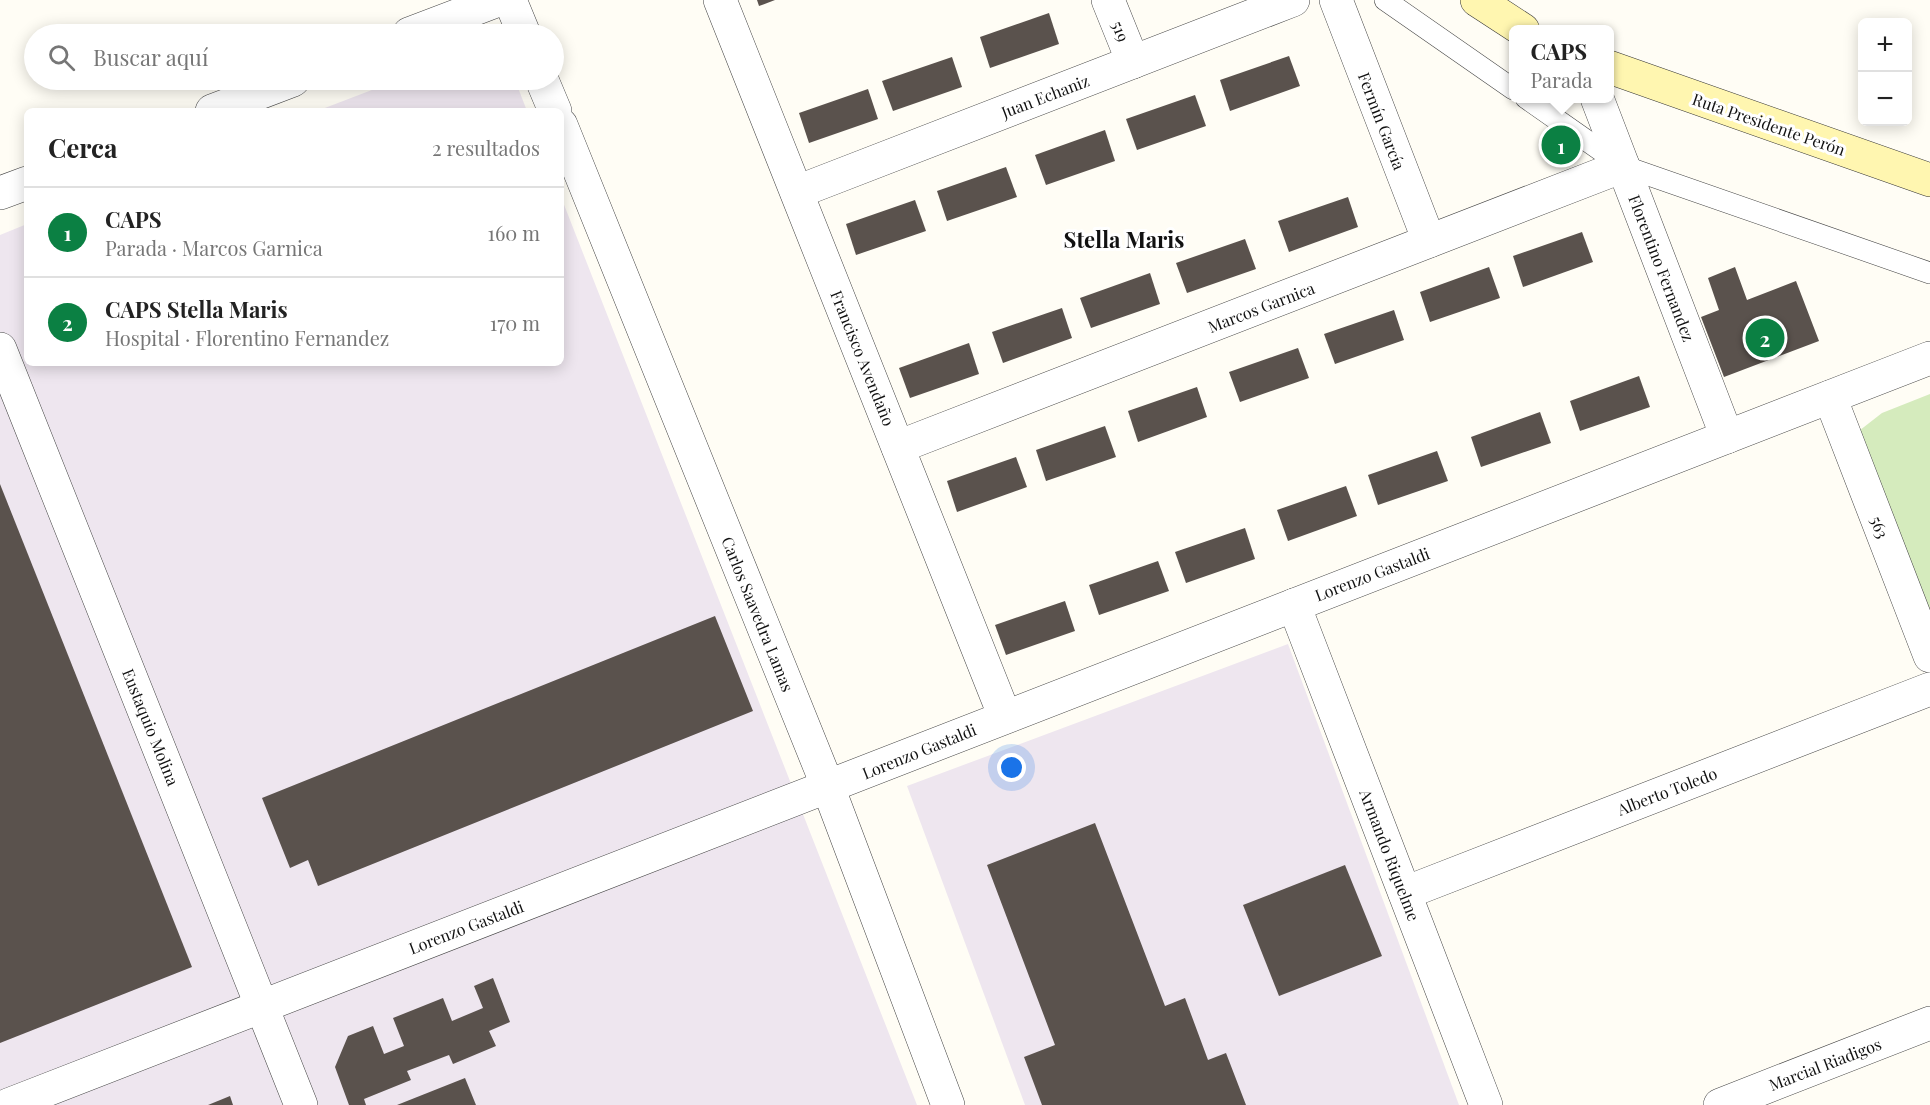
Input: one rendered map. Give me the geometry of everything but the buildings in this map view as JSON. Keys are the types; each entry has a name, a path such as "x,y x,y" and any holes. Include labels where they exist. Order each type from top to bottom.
{"main road":[{"path":"1477,0 1515,25"},
{"name":"Ruta Presidente Perón","path":"1614,69 1930,180"}],"street":[{"path":"435,24 498,0"},
{"path":"510,0 520,24"},
{"name":"Francisco Avendaño","path":"720,0 1005,717"},
{"name":"519","path":"1108,0 1132,62"},
{"name":"Juan Echaniz","path":"797,192 1293,0"},
{"name":"Fermín García","path":"1336,0 1429,241"},
{"path":"220,108 267,90"},
{"path":"546,90 554,108"},
{"name":"Florentino Fernandez","path":"1599,103 1727,436"},
{"name":"Carlos Saavedra Lamas","path":"564,132 828,787 948,1105"},
{"name":"Marcos Garnica","path":"898,447 1623,166"},
{"path":"0,193 24,184"},
{"name":"Eustaquio Molina","path":"0,349 301,1105"},
{"name":"Lorenzo Gastaldi","path":"8,1105 1930,358"},
{"name":"563","path":"1830,397 1930,656"},
{"name":"Armando Riquelme","path":"1294,605 1486,1105"},
{"name":"Alberto Toledo","path":"1405,893 1930,689"},
{"name":"Marcial Riadigos","path":"1720,1105 1769,1096 1930,1023"}],"lane":[{"path":"1385,0 1509,86"},
{"path":"1532,103 1623,166 1930,273"}],"shaded area":[{"path":"372,90 519,90 526,108 325,108"},
{"path":"564,205 917,1105 0,1105 0,235 24,225 24,366 564,366"},
{"path":"1288,644 1459,1105 1025,1105 907,786"}],"green space":[{"path":"1930,394 1930,610 1905,563 1855,434 1882,413"}],"place":[{"name":"CAPS","path":"1561,145"},
{"name":"CAPS Stella Maris","path":"1765,338"}],"district":[{"name":"Stella Maris","path":"1124,239"}]}
